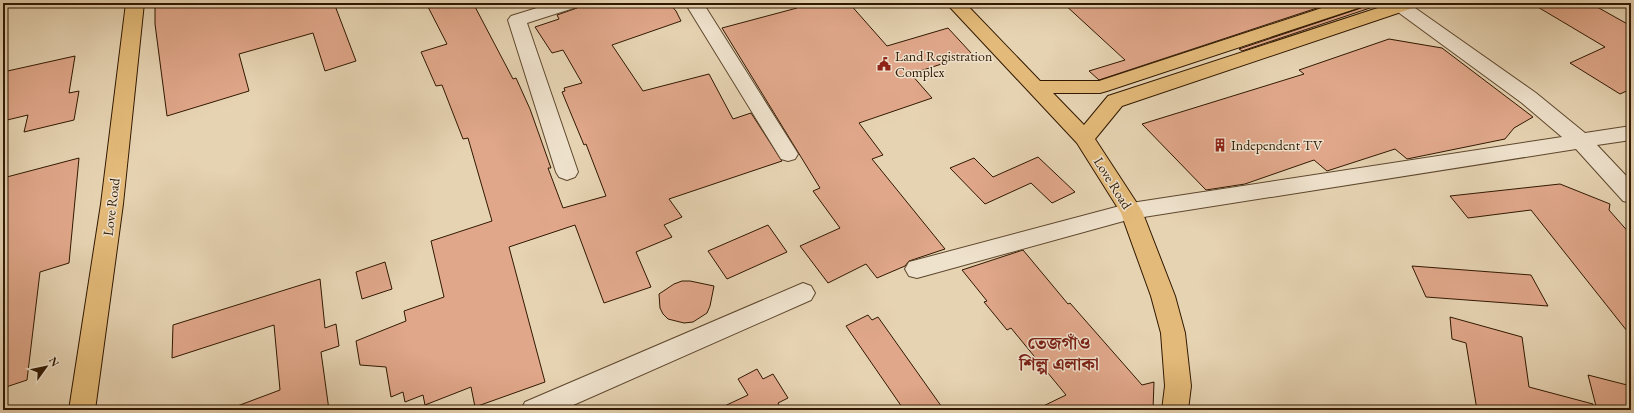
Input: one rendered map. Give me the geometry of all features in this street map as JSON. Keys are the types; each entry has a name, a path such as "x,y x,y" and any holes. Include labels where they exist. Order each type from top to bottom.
{"main road":[{"name":"Love Road","path":"82,410 112,204 135,3"},
{"name":"Love Road","path":"955,3 1084,138 1131,211 1164,296 1173,333 1178,386 1175,410"},
{"path":"1035,87 1100,88 1355,3"},
{"path":"1084,138 1115,102 1403,4"},
{"path":"1100,88 1115,102"}],"street":[{"path":"567,172 517,20 543,7 571,3"},
{"path":"694,3 788,154"},
{"path":"1403,4 1529,98 1581,141 1631,195"},
{"path":"918,269 1131,211 1631,133"},
{"path":"534,410 803,293"}],"building":[{"path":"155,3 334,3 356,61 325,71 313,33 239,54 249,91 167,116 155,24"},
{"path":"426,3 473,3 513,79 516,78 530,109 551,168 548,168 563,208 606,196 586,144 584,145 562,92 565,91 564,88 582,83 563,50 552,53 535,27 559,19 557,15 577,8 581,3 669,3 676,11 681,21 612,45 643,91 709,74 733,119 751,113 782,161 669,199 682,217 664,225 672,237 636,252 651,287 604,303 575,225 509,247 545,382 475,407 471,387 425,405 423,395 405,402 403,392 391,397 386,367 360,365 356,341 406,321 404,311 444,297 431,241 492,221 468,138 463,139 442,85 436,86 421,52 447,44"},
{"path":"793,3 849,3 887,46 948,28 972,54 911,74 932,98 859,123 883,155 872,159 945,249 909,261 905,266 877,278 866,264 828,283 800,246 840,228 813,191 820,188 722,28 797,8"},
{"path":"1063,3 1332,3 1099,80 1089,71 1125,60"},
{"path":"1365,3 1376,3 1376,6 1242,51 1239,49 1361,8"},
{"path":"1531,3 1590,3 1631,26 1631,89 1620,94 1570,63 1605,47"},
{"path":"1389,39 1442,48 1533,117 1514,128 1505,139 1407,159 1395,149 1327,171 1314,160 1245,184 1206,190 1142,124 1304,74 1299,70"},
{"path":"75,56 69,93 79,91 74,120 24,132 28,115 3,121 3,72"},
{"path":"1038,157 1075,192 1052,203 1031,183 985,204 950,168 974,158 993,177"},
{"path":"79,158 69,263 40,272 27,380 3,388 3,178"},
{"path":"1560,184 1610,204 1609,210 1631,235 1631,336 1531,210 1468,218 1450,196"},
{"path":"768,225 787,252 727,279 708,251"},
{"path":"1023,250 1068,304 1070,303 1142,385 1154,382 1153,410 1035,410 1066,395 1011,328 1007,330 984,302 987,301 962,270"},
{"path":"385,262 392,289 362,299 356,272"},
{"path":"1412,266 1531,275 1548,306 1426,297"},
{"path":"320,279 325,328 336,324 339,346 321,352 329,410 233,410 232,408 280,390 274,325 172,358 173,325"},
{"path":"682,281 690,281 714,286 707,313 693,322 684,323 668,319 660,308 659,294 674,284"},
{"path":"868,315 872,320 878,317 944,410 904,410 846,326"},
{"path":"1450,317 1522,337 1529,387 1593,404 1592,410 1477,410 1466,343 1452,339"},
{"path":"757,369 763,379 773,374 788,398 778,403 782,410 716,410 748,395 738,379"},
{"path":"1588,375 1631,386 1631,410 1597,410"}],"place":[{"name":"Land Registration Complex","path":"884,64"},
{"name":"Independent TV","path":"1220,145"}],"district":[{"name":"তেজগাঁও শিল্প এলাকা","path":"1059,353"}]}
